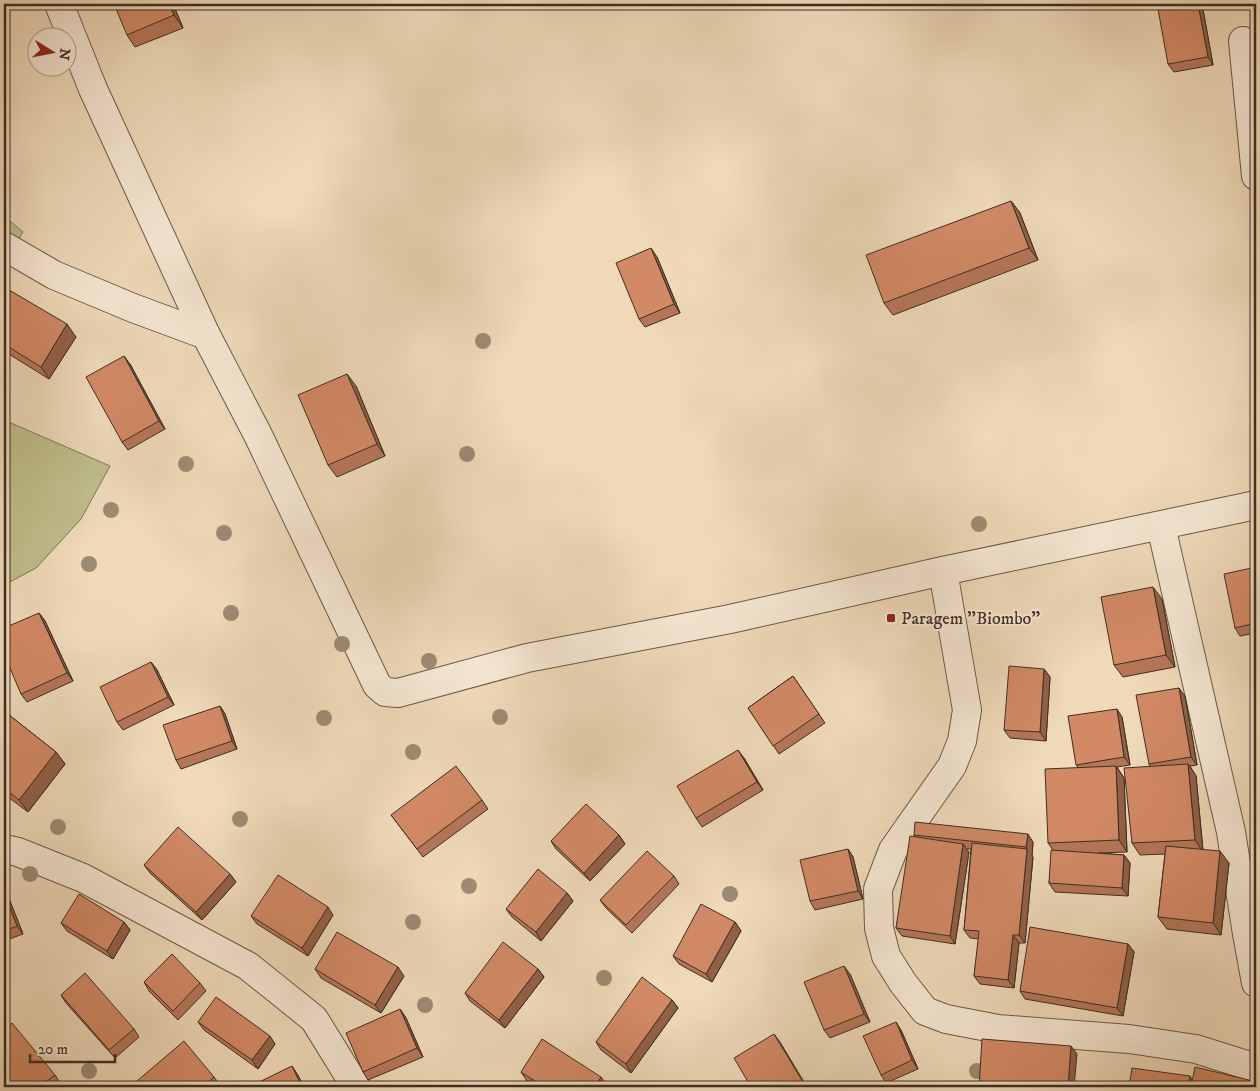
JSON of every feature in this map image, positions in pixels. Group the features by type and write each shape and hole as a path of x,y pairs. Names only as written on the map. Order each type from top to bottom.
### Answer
{"street":[{"path":"59,4 93,89 206,335 262,444 377,686 385,692 398,693 527,658 730,619 942,571 1256,505"},
{"path":"1243,41 1256,176"},
{"path":"4,246 54,275 133,308 206,335"},
{"path":"1161,526 1231,832 1256,984"},
{"path":"942,571 967,710 962,741 952,766 894,850 878,889 879,928 886,956 903,983 925,1011 946,1019 998,1029 1129,1039 1196,1049 1256,1068"},
{"path":"4,849 18,852 83,878 248,966 314,1019 356,1087"}],"shaded area":[{"path":"4,216 23,232 4,263"},
{"path":"4,420 110,466 81,519 36,568 4,585"}],"building":[{"path":"114,4 169,4 174,15 127,35"},
{"path":"1157,4 1198,4 1208,57 1168,64"},
{"path":"1011,201 1029,248 884,303 866,255"},
{"path":"651,248 674,304 639,319 616,263"},
{"path":"4,287 67,324 41,367 4,344"},
{"path":"124,356 159,421 122,442 86,377"},
{"path":"347,374 377,444 328,465 298,395"},
{"path":"1256,567 1256,623 1235,628 1224,574"},
{"path":"1153,587 1166,655 1114,665 1101,597"},
{"path":"39,613 67,673 21,694 4,654 4,628"},
{"path":"151,662 168,697 117,722 100,687"},
{"path":"1009,666 1044,669 1040,732 1004,730"},
{"path":"793,676 819,714 773,746 748,708"},
{"path":"1179,688 1191,757 1149,764 1136,695"},
{"path":"220,706 232,741 176,760 163,725"},
{"path":"1117,709 1124,757 1076,765 1068,716"},
{"path":"4,711 56,752 19,800 4,788"},
{"path":"738,750 757,782 696,818 677,786"},
{"path":"1188,764 1195,840 1132,843 1124,768"},
{"path":"456,766 482,800 417,849 391,815"},
{"path":"1116,766 1119,840 1048,843 1045,769"},
{"path":"586,804 619,835 584,873 551,841"},
{"path":"915,822 1028,834 1026,847 914,835"},
{"path":"178,827 230,874 196,912 144,865"},
{"path":"910,836 963,844 950,936 896,928"},
{"path":"972,843 1027,849 1019,935 1013,935 1008,980 974,976 979,931 964,930"},
{"path":"1166,846 1220,851 1213,923 1158,917"},
{"path":"848,849 858,891 810,901 800,860"},
{"path":"1051,850 1124,855 1122,888 1049,883"},
{"path":"647,851 674,876 626,925 600,900"},
{"path":"538,869 567,893 536,932 506,909"},
{"path":"278,875 328,907 302,948 251,916"},
{"path":"4,893 17,926 4,931"},
{"path":"79,894 124,922 107,951 61,923"},
{"path":"701,904 735,922 706,974 673,956"},
{"path":"1030,927 1128,944 1117,1008 1020,991"},
{"path":"337,932 398,967 375,1005 315,969"},
{"path":"503,942 538,969 499,1020 465,993"},
{"path":"172,954 200,983 173,1011 144,982"},
{"path":"844,966 864,1014 824,1030 804,982"},
{"path":"85,973 134,1029 109,1050 61,995"},
{"path":"642,977 672,1000 626,1064 596,1042"},
{"path":"216,997 270,1036 252,1060 198,1022"},
{"path":"400,1009 417,1048 363,1072 346,1033"},
{"path":"896,1022 912,1060 881,1075 863,1036"},
{"path":"12,1023 55,1075 39,1087 8,1087 4,1081 4,1029"},
{"path":"774,1034 806,1087 751,1087 734,1058"},
{"path":"542,1039 601,1077 595,1087 544,1087 521,1072"},
{"path":"982,1039 1071,1046 1068,1087 979,1087"},
{"path":"184,1041 214,1077 203,1087 130,1087"},
{"path":"292,1066 302,1087 251,1087 251,1086"},
{"path":"1195,1067 1249,1080 1248,1087 1191,1087"},
{"path":"1132,1068 1190,1076 1188,1087 1129,1087"}],"place":[{"name":"Paragem \"Biombo\"","path":"891,618"}]}
